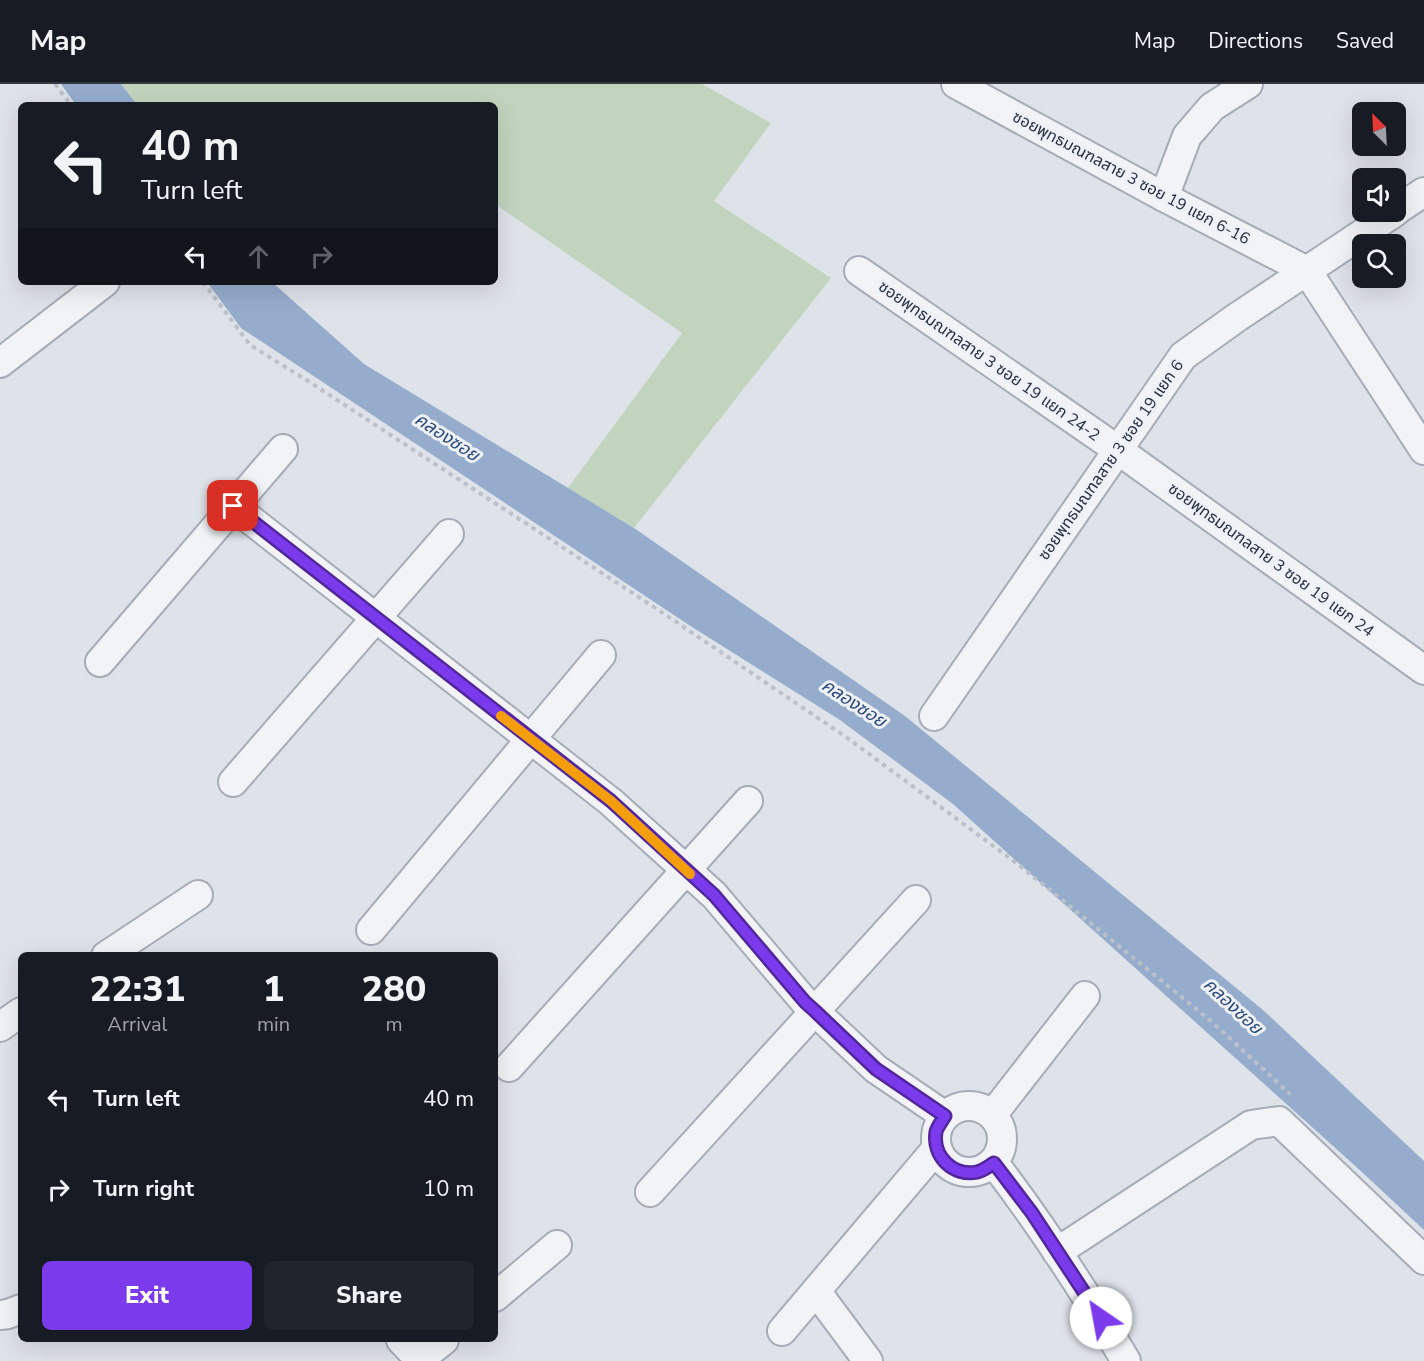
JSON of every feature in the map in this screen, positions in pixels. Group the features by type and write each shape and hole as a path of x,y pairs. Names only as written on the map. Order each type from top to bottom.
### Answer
{"street":[{"path":"1164,197 1187,136 1212,107 1248,84"},
{"name":"ซอยพุทธมณฑลสาย 3 ซอย 19 แยก 6-16","path":"972,88 1164,197 1307,271"},
{"name":"ซอยพุทธมณฑลสาย 3 ซอย 19 แยก 6","path":"1406,204 1424,192"},
{"name":"ซอยพุทธมณฑลสาย 3 ซอย 19 แยก 6","path":"934,716 1183,356 1379,222"},
{"name":"ซอยพุทธมณฑลสาย 3 ซอย 19 แยก 24-2","path":"859,271 1118,450"},
{"path":"1307,271 1424,450"},
{"path":"0,363 101,285"},
{"path":"100,662 283,449"},
{"name":"ซอยพุทธมณฑลสาย 3 ซอย 19 แยก 24","path":"1118,450 1424,670"},
{"path":"233,506 611,801 714,895 805,1002 876,1069 945,1116"},
{"path":"233,782 449,534"},
{"path":"371,930 601,655"},
{"path":"509,1067 748,801"},
{"path":"112,952 198,895"},
{"path":"650,1192 916,900"},
{"path":"993,1114 1085,996"},
{"path":"0,1027 18,1014"},
{"path":"960,1106 978,1106 993,1114 1002,1130 1002,1147 994,1163 978,1172 961,1172 945,1163 937,1148 936,1131 945,1116 960,1106"},
{"path":"1057,1252 1251,1125 1279,1121 1424,1260"},
{"path":"782,1331 937,1148"},
{"path":"994,1163 1032,1213 1101,1318 1126,1361"},
{"path":"498,1294 557,1245"},
{"path":"816,1291 868,1361"},
{"path":"0,1315 18,1310"},
{"path":"415,1355 440,1342"}],"path":[{"path":"55,84 69,102"},
{"path":"205,285 250,345 657,609 846,736 1037,879 1210,1020 1296,1100"}],"green space":[{"path":"121,84 702,84 771,123 714,201 831,278 634,528 568,488 682,333 498,206 498,102 135,102"}],"water":[{"path":"61,84 121,84 135,102 74,102"},
{"name":"คลองซอย","path":"209,285 275,285 364,364 634,528 905,716 1263,1010 1424,1161 1424,1230 953,804 840,720 692,627 241,328"}],"slow traffic":[{"path":"501,716 611,801 690,874"}],"route":[{"path":"233,506 611,801 714,895 805,1002 876,1069 945,1116 936,1131 937,1148 945,1163 961,1172 978,1172 994,1163 1032,1213 1101,1318"}]}
